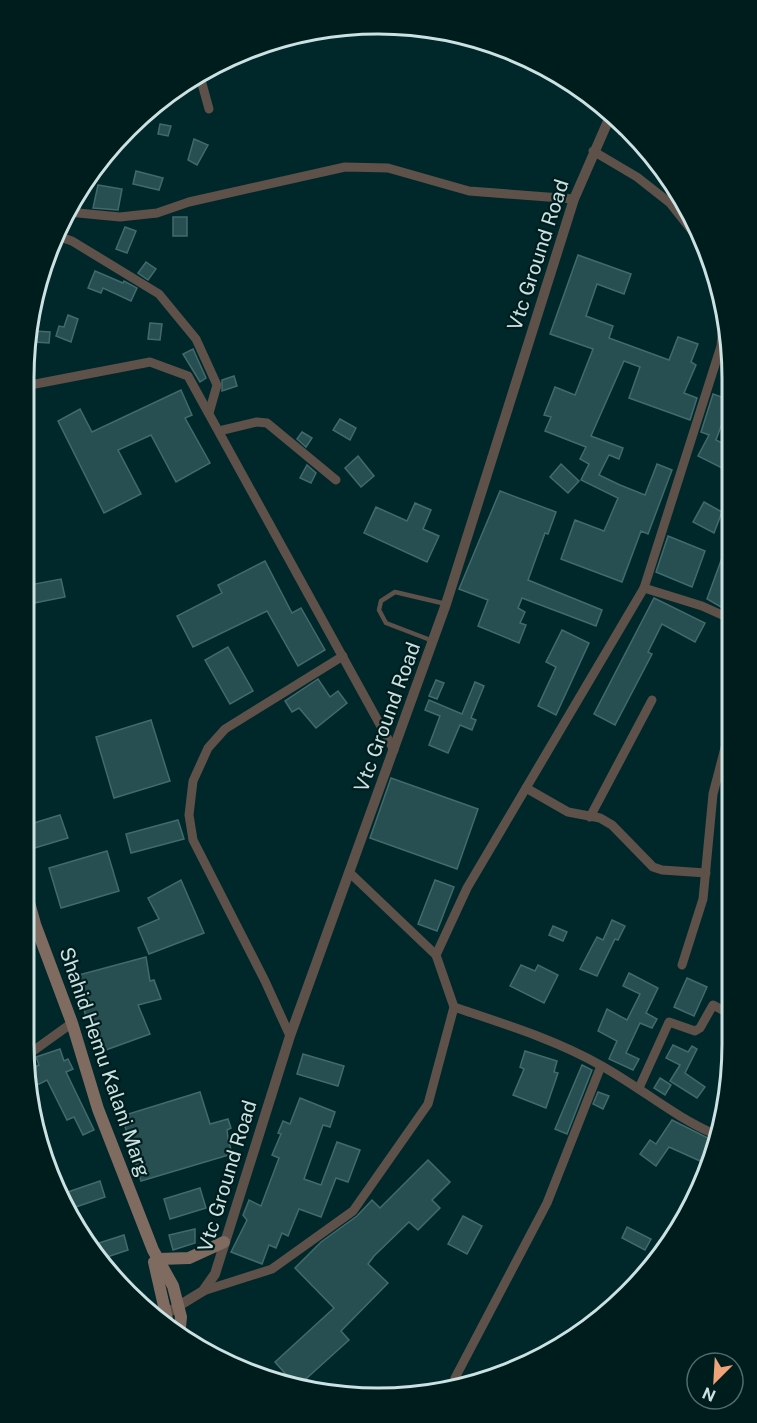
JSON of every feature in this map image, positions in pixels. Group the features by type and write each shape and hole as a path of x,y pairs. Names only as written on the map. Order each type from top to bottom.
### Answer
{"main road":[{"name":"Shahid Hemu Kalani Marg","path":"35,940 72,1023 98,1109 156,1255 173,1310"},
{"path":"156,1255 189,1258 224,1242"},
{"path":"171,1319 173,1310"},
{"path":"173,1310 181,1327"}],"street":[{"path":"202,84 209,108"},
{"name":"Vtc Ground Road","path":"173,1310 203,1290 215,1274 290,1036 446,604 574,199 607,122"},
{"path":"593,151 637,177 669,203 685,223"},
{"path":"77,213 120,217 157,213 189,202 345,167 388,168 469,191 574,199"},
{"path":"65,239 159,294 196,339 217,385 209,413"},
{"path":"436,955 467,888 644,588 722,357"},
{"path":"35,384 150,362 188,376 394,750"},
{"path":"219,431 257,422 267,423 336,480"},
{"path":"644,588 702,606 722,615"},
{"path":"290,1036 265,981 193,840 189,814 193,781 208,748 225,729 343,656"},
{"path":"590,817 652,700"},
{"path":"682,965 704,898 712,794 722,758"},
{"path":"526,788 560,808 600,818 612,825 654,867 662,870 706,873"},
{"path":"203,1290 272,1269 353,1211 428,1104 454,1007 436,955 350,873"},
{"path":"639,1088 669,1022 695,1031 700,1028 713,1005 722,1010"},
{"path":"454,1007 556,1042 639,1088 683,1120 711,1133"},
{"path":"35,1050 72,1023"},
{"path":"455,1378 547,1203 602,1066"}],"lane":[{"path":"433,641 386,623 379,610 381,601 395,592 446,604"}],"building":[{"path":"160,124 171,126 168,136 158,134"},
{"path":"194,139 208,145 197,165 188,160"},
{"path":"136,171 163,178 159,190 133,184"},
{"path":"98,185 122,189 118,210 93,208"},
{"path":"173,217 187,217 187,236 173,236"},
{"path":"125,227 136,231 127,253 116,249"},
{"path":"578,255 631,274 624,294 597,284 586,316 613,326 609,338 669,360 678,337 698,344 691,362 696,365 684,393 697,398 690,420 629,398 640,367 624,361 591,436 623,448 619,459 609,455 599,475 620,485 645,495 657,464 672,470 648,534 641,531 622,582 561,559 575,520 604,531 618,498 581,480 589,464 580,459 586,447 545,431 551,417 544,415 555,387 575,395 593,349 550,334"},
{"path":"146,262 156,269 148,280 138,273"},
{"path":"95,271 137,288 131,301 103,288 101,293 88,288"},
{"path":"68,315 78,319 71,342 56,336 59,326 64,327"},
{"path":"150,323 162,324 160,340 148,339"},
{"path":"37,331 50,332 49,343 36,342"},
{"path":"193,349 206,378 200,382 183,354"},
{"path":"234,376 237,386 222,391 222,380"},
{"path":"181,390 192,415 185,418 210,463 176,482 151,435 118,450 141,494 104,513 58,421 80,409 92,432"},
{"path":"713,394 722,397 722,424 716,440 722,443 722,468 698,456 709,435 701,432"},
{"path":"340,419 356,428 350,440 333,430"},
{"path":"302,432 312,438 306,447 297,439"},
{"path":"358,456 374,476 361,487 345,468"},
{"path":"561,464 579,481 568,493 550,477"},
{"path":"307,465 316,473 311,483 300,478"},
{"path":"500,491 556,512 548,534 545,533 528,580 602,610 596,626 522,598 518,608 525,612 520,623 526,625 519,643 478,626 488,600 459,589"},
{"path":"704,502 722,512 714,533 693,522"},
{"path":"415,503 431,510 423,529 439,536 427,562 364,533 376,507 407,521"},
{"path":"668,536 705,551 692,587 656,572"},
{"path":"722,558 722,606 707,599"},
{"path":"265,561 292,613 301,608 325,650 298,666 267,611 193,647 177,616 222,593 218,585"},
{"path":"61,579 65,597 35,603 35,584"},
{"path":"654,598 705,623 695,642 662,624 648,652 652,654 615,725 594,714"},
{"path":"562,630 589,643 556,715 538,706 556,667 546,662"},
{"path":"228,647 253,691 230,704 205,660"},
{"path":"318,679 330,697 338,691 347,703 316,728 299,708 292,712 285,701"},
{"path":"436,680 444,683 437,699 429,696"},
{"path":"475,682 484,686 471,718 476,720 472,730 460,725 448,753 429,745 440,716 425,710 429,700 462,714"},
{"path":"151,720 170,781 114,798 96,737"},
{"path":"391,778 478,809 457,869 370,838"},
{"path":"60,815 68,838 35,848 35,823"},
{"path":"178,820 184,839 131,853 126,834"},
{"path":"107,851 119,891 61,908 49,868"},
{"path":"181,880 204,933 149,954 138,928 159,919 148,898"},
{"path":"435,880 454,887 437,931 418,924"},
{"path":"612,920 625,926 618,940 615,939 597,976 580,969 597,937 603,940"},
{"path":"553,926 567,932 563,941 549,935"},
{"path":"146,957 150,981 154,980 161,999 138,1005 150,1034 103,1051 90,1016 86,1017 75,976"},
{"path":"521,965 535,971 538,965 558,975 544,1003 510,986"},
{"path":"629,973 658,988 646,1013 657,1019 652,1028 640,1023 626,1053 639,1059 633,1070 609,1059 617,1041 598,1031 607,1009 627,1020 640,994 623,986"},
{"path":"687,978 707,987 694,1016 674,1007"},
{"path":"673,1045 688,1052 692,1046 697,1049 685,1073 705,1087 697,1098 670,1081 680,1065 666,1058"},
{"path":"60,1049 64,1061 68,1059 73,1069 66,1072 94,1130 83,1135 74,1117 67,1120 47,1080 37,1085 35,1067 39,1065 36,1057"},
{"path":"525,1051 557,1061 554,1072 558,1073 546,1108 513,1095 524,1069 520,1067"},
{"path":"303,1054 344,1066 338,1086 297,1074"},
{"path":"582,1065 592,1070 567,1134 555,1129"},
{"path":"660,1078 671,1085 665,1095 654,1088"},
{"path":"200,1092 210,1124 228,1119 231,1128 227,1130 232,1154 141,1181 122,1116"},
{"path":"598,1092 609,1096 603,1109 593,1104"},
{"path":"300,1098 335,1112 330,1127 323,1125 304,1179 321,1185 337,1142 360,1150 348,1182 336,1178 321,1217 299,1209 288,1236 282,1233 276,1248 269,1245 262,1264 231,1252 247,1220 243,1215 249,1200 261,1206 279,1158 272,1155 281,1134 278,1133 283,1121 290,1124"},
{"path":"672,1120 709,1139 700,1161 669,1147 656,1166 640,1154 650,1140 656,1144"},
{"path":"428,1160 450,1182 432,1200 440,1208 418,1230 409,1222 368,1264 388,1283 341,1331 349,1340 304,1380 288,1377 275,1362 334,1308 295,1268 321,1242 357,1216 372,1200 380,1208"},
{"path":"100,1181 105,1197 76,1207 68,1192"},
{"path":"200,1188 206,1208 170,1219 164,1199"},
{"path":"463,1216 482,1226 467,1254 448,1244"},
{"path":"627,1227 651,1239 645,1250 622,1238"},
{"path":"195,1229 195,1243 173,1250 169,1235"},
{"path":"124,1235 128,1250 108,1257 99,1243"}]}
